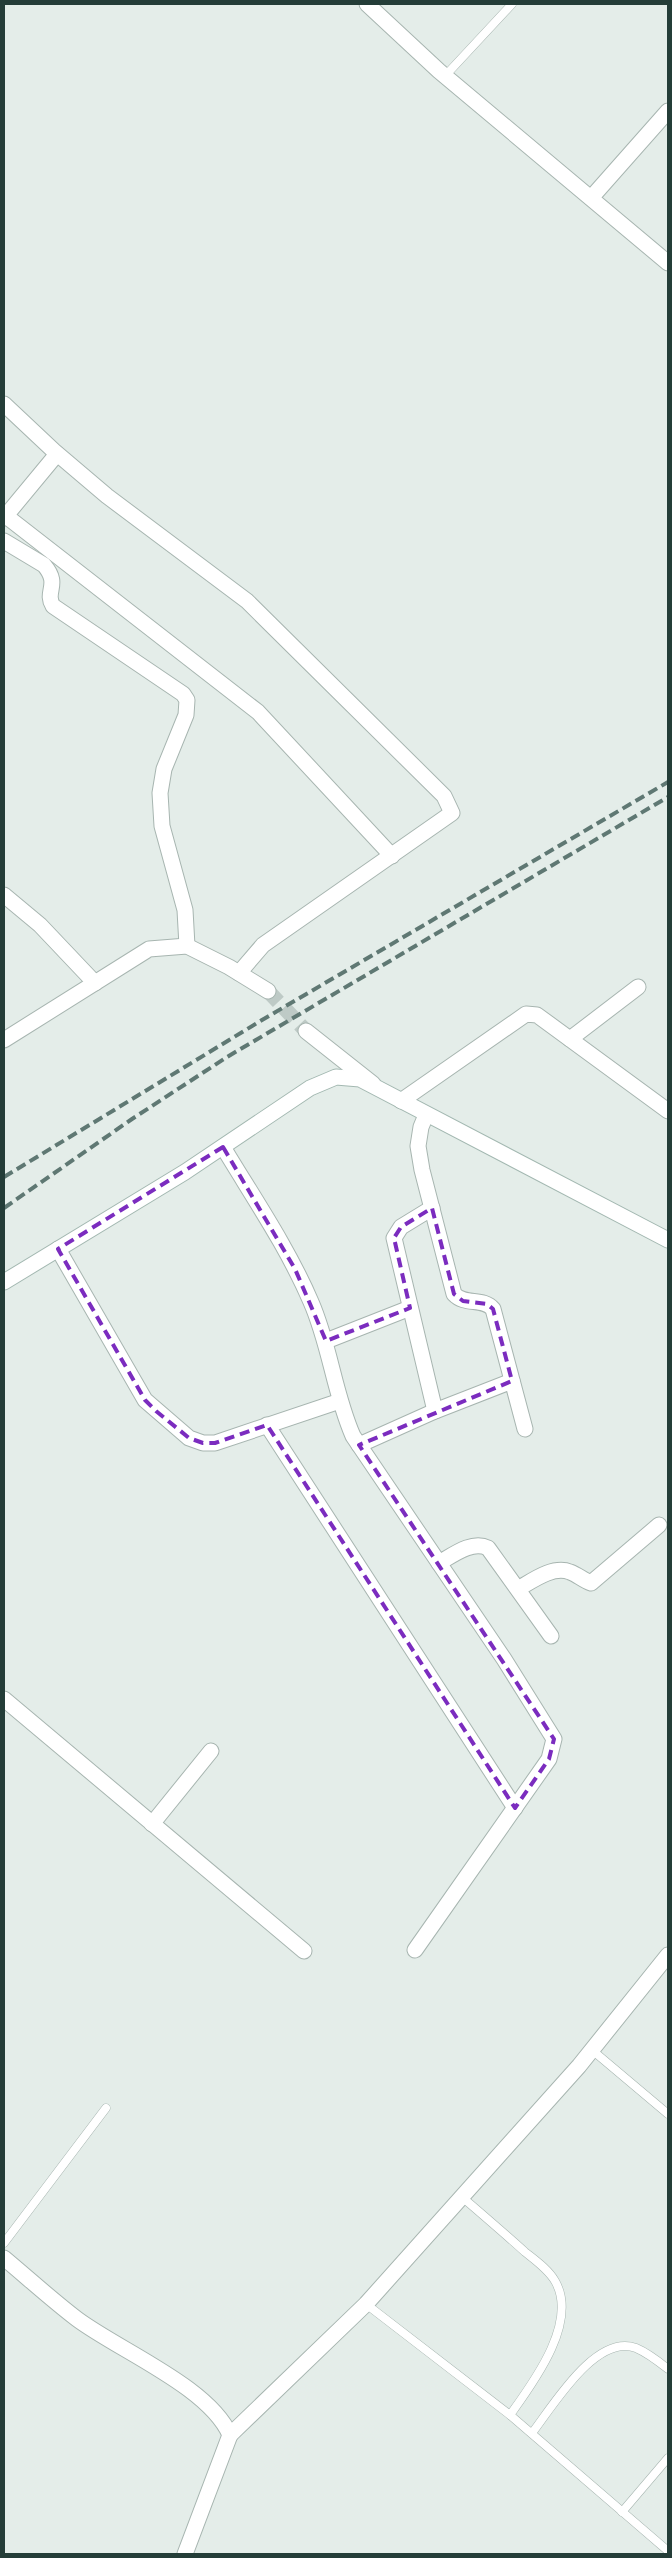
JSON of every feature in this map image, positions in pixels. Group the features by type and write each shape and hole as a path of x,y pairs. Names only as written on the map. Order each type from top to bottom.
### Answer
{"street":[{"path":"367,4 445,76 668,263"},
{"path":"591,198 668,111"},
{"path":"4,404 57,454 108,496 247,601 444,796 452,813 263,945 239,973"},
{"path":"57,454 5,517 258,712 392,856"},
{"path":"4,541 44,565 49,571 53,577 50,598 53,606 182,694 187,700 186,715 164,769 160,793 162,826 186,910 187,946"},
{"path":"4,895 40,925 94,983"},
{"path":"4,1040 149,949 187,946 239,973 268,991"},
{"path":"570,1039 638,987"},
{"path":"401,1101 526,1014 537,1015 668,1110"},
{"path":"306,1031 380,1090"},
{"path":"4,1282 223,1147 310,1088 336,1077 360,1079 668,1240"},
{"path":"426,1114 421,1127 418,1146 454,1294 463,1301 487,1304 493,1309 525,1429"},
{"path":"223,1147 295,1269 311,1301 326,1342 340,1401 353,1436 504,1659 554,1739 549,1760 415,1950"},
{"path":"432,1208 401,1226 394,1238 435,1411"},
{"path":"58,1249 145,1400 189,1438 203,1443 215,1443 340,1401"},
{"path":"326,1342 410,1308"},
{"path":"359,1445 435,1411 512,1381"},
{"path":"267,1425 515,1808"},
{"path":"518,1589 548,1572 560,1570 570,1572 591,1583 659,1525"},
{"path":"439,1563 473,1545 481,1544 494,1553 551,1636"},
{"path":"5,1704 304,1951"},
{"path":"152,1824 211,1751"},
{"path":"186,2554 230,2435 366,2304 592,2050 668,1955"},
{"path":"4,2258 78,2319 202,2398 223,2419 230,2435"}],"lane":[{"path":"445,76 512,4"},
{"path":"592,2050 668,2114"},
{"path":"4,2243 106,2108"},
{"path":"462,2197 542,2266 555,2281 560,2294 561,2309 554,2343 541,2371 510,2415"},
{"path":"366,2304 510,2415 668,2551"},
{"path":"532,2433 583,2368 608,2349 620,2346 635,2347 668,2369"},
{"path":"622,2512 668,2458"}],"highlighted area":[{"path":"223,1147 295,1269 326,1341 410,1308 394,1238 401,1227 432,1208 454,1294 463,1301 487,1304 493,1309 512,1381 359,1445 549,1729 554,1739 549,1759 515,1808 267,1425 215,1443 203,1443 189,1438 156,1411 145,1400 58,1249"}],"tunnel":[{"path":"268,991 306,1031"}],"railway":[{"path":"4,1177 262,1020 668,782"},
{"path":"4,1208 132,1119 227,1057 668,797"}]}
